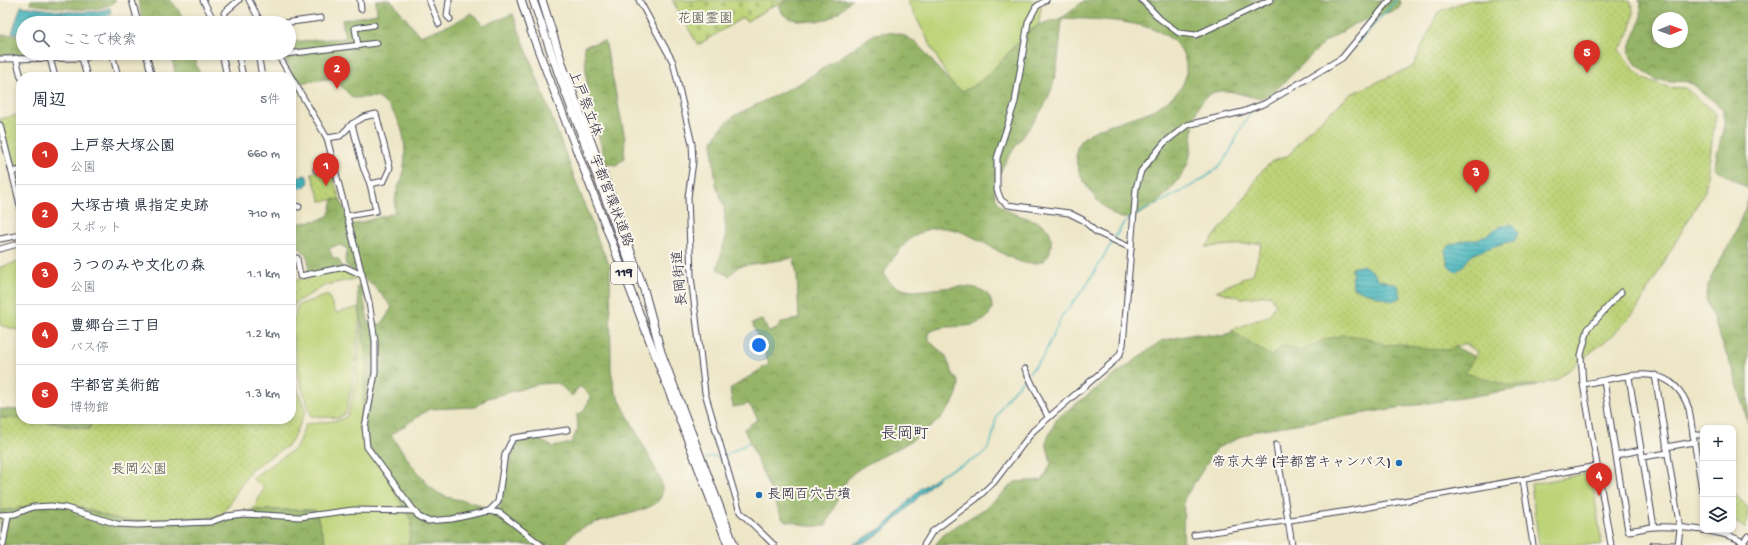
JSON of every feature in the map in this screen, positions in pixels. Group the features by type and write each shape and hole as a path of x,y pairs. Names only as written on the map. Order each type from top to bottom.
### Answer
{"highway":[{"name":"宇都宮環状道路","path":"521,0 534,39 734,545"},
{"name":"上戸祭立体","path":"528,0 635,294 658,352"},
{"name":"上戸祭立体","path":"533,0 658,352"},
{"name":"宇都宮環状道路","path":"542,0 564,69 615,206 644,290 658,352 728,545"}],"street":[{"path":"132,0 136,16"},
{"path":"203,0 211,16"},
{"path":"225,16 224,13 239,0"},
{"path":"249,0 257,16"},
{"path":"360,0 361,9"},
{"path":"429,0 439,24"},
{"path":"449,0 447,16 450,19"},
{"name":"長岡街道","path":"639,0 673,62 692,144 693,162 688,197 691,276 705,393 740,512 774,545"},
{"path":"1046,0 1036,7 1028,22 1015,102 997,158 997,190 1001,200 1008,205 1070,213 1083,220 1096,232 1131,248"},
{"path":"1142,0 1160,19 1179,33 1196,34 1270,0"},
{"path":"924,545 932,532 994,482 1025,440 1048,417 1114,361 1120,354 1123,345 1136,188 1141,171 1164,143 1187,125 1242,112 1266,104 1342,58 1390,0"},
{"path":"296,21 321,18"},
{"path":"358,46 355,28 374,25"},
{"path":"296,52 377,43"},
{"path":"0,59 16,58"},
{"path":"17,60 20,72"},
{"path":"51,60 54,72"},
{"path":"83,60 86,72"},
{"path":"114,60 117,72"},
{"path":"148,60 151,72"},
{"path":"223,60 226,72"},
{"path":"239,60 242,72"},
{"path":"259,60 261,72"},
{"path":"282,60 288,72"},
{"path":"296,85 327,138 369,302 375,341 375,374 365,427 367,447 412,511 419,518 428,522 452,519 489,511 500,513 541,545"},
{"path":"327,138 340,136 352,124 364,117 376,114 390,168 384,181 370,184"},
{"path":"347,216 376,211 370,184 363,167 352,124"},
{"path":"0,125 1,135 16,189"},
{"path":"316,170 334,165"},
{"path":"12,172 16,171"},
{"path":"0,239 16,236"},
{"path":"0,249 16,245"},
{"path":"296,258 300,276 345,267 362,275"},
{"path":"1611,545 1583,384 1581,355 1584,338 1593,322 1621,292"},
{"path":"1025,369 1048,417"},
{"path":"1583,384 1646,374 1666,378 1674,385 1686,401 1700,474"},
{"path":"1653,545 1679,545 1680,529 1655,375"},
{"path":"1629,377 1654,527"},
{"path":"1604,381 1628,531 1654,527 1700,530"},
{"path":"489,511 498,502 505,454 513,438 567,430"},
{"path":"1693,435 1700,435"},
{"path":"1666,447 1694,442"},
{"path":"1276,445 1292,545"},
{"path":"1616,455 1641,450"},
{"path":"1642,457 1668,453"},
{"path":"1194,535 1288,521 1597,466"},
{"path":"1523,480 1533,545"},
{"path":"0,515 8,516 33,507 51,506 66,508 117,524 137,525 211,522 227,516 244,514 300,517 353,510 412,511"},
{"path":"2,545 8,516"},
{"path":"1721,533 1745,544 1748,536"}],"green space":[{"path":"31,0 116,0 109,5 100,8 76,9 30,4"},
{"path":"138,0 169,0 183,16 141,16"},
{"path":"376,0 391,0 420,36 454,23 472,13 484,25 513,14 599,243 610,266 611,370 615,391 661,480 662,494 660,499 650,507 581,528 571,536 565,545 408,545 412,522 359,428 367,367 357,287 359,285 361,287 369,325 382,324 392,307 376,288 346,265 345,259 348,250 339,245 329,249 333,258 338,259 343,268 307,275 309,266 308,258 296,246 296,224 319,220 329,215 333,200 340,199 352,225 394,213 396,194 403,176 405,151 402,131 393,112 386,104 377,97 353,98 333,78 298,83 296,80 296,72 292,72 285,60 296,60 296,42 345,38 342,20 377,14","holes":["558,383 572,396 580,386 591,397 583,412 577,415 578,429 571,443 553,447 537,439 523,440 515,446 509,466 501,505 491,513 481,506 447,497 431,487 416,470 391,435 429,409 475,407 488,398 539,384"]},
{"name":"花園霊園","path":"672,0 789,0 773,6 747,21 742,18 698,45"},
{"path":"782,0 852,0 830,18 820,21 813,21 793,19 784,15 780,8 780,3"},
{"path":"907,0 1042,0 1034,59 967,115"},
{"path":"1085,0 1400,0 1401,4 1398,9 1354,24 1324,43 1270,96 1262,98 1224,91 1209,95 1202,101 1197,109 1193,127 1190,156 1183,173 1158,202 1148,210 1127,218 1118,217 1111,213 1090,191 1077,165 1077,148 1082,139 1091,133 1111,124 1154,110 1173,96 1180,88 1185,78 1186,65 1181,49 1169,38 1154,30 1135,24 1095,19 1062,18 1058,63 1049,96 1044,106 1003,166 995,186 996,198 1002,207 1044,225 1050,233 1051,246 1046,258 1031,264 1015,260 962,232 942,228 923,231 904,245 890,262 884,274 888,280 899,288 916,291 970,287 981,290 989,296 992,309 984,320 969,326 941,328 929,333 929,341 945,355 954,376 959,382 957,393 945,413 926,431 905,445 866,465 850,476 826,526 809,526 783,520 744,429 758,419 749,404 733,407 730,389 769,364 752,323 762,320 769,332 777,329 782,322 799,319 797,276 794,258 739,266 729,276 717,269 726,237 724,206 716,185 713,141 720,129 734,116 802,82 875,34 891,32 904,35 924,51 941,72 962,91 982,80 1031,30 1044,23 1063,17"},
{"path":"1469,0 1630,0 1633,20 1629,33 1619,50 1644,79 1668,87 1685,88 1716,114 1705,191 1637,309 1614,334 1555,381 1533,385 1507,385 1465,373 1477,352 1465,343 1448,350 1425,349 1404,344 1385,345 1364,337 1343,335 1326,339 1302,351 1284,346 1271,356 1231,330 1268,316 1276,305 1270,295 1242,298 1216,291 1253,274 1262,243 1206,247 1247,195 1259,174 1271,162 1289,155 1307,132 1351,94 1413,66 1438,12"},
{"path":"1639,0 1748,0 1748,189 1714,168 1724,125 1724,110 1690,82 1656,80 1636,64 1629,53 1641,15"},
{"path":"3,35 16,35 16,55 0,55 0,37"},
{"path":"605,41 625,138 624,159 616,165 606,163 588,99 584,46"},
{"path":"172,60 196,60 196,64 199,72 175,72"},
{"path":"16,115 15,170 0,119"},
{"path":"330,169 340,199 321,201 311,173"},
{"path":"1748,199 1748,423 1736,380 1706,299 1709,282 1732,239"},
{"path":"16,262 16,330 0,325 0,267"},
{"path":"343,268 354,273 355,279 326,285 296,302 296,280"},
{"path":"328,295 336,313 359,307 360,315 353,380 346,413 339,418 311,416 299,377 296,359 296,312 298,305"},
{"path":"1326,297 1380,312 1537,386 1257,430 1217,448 1184,499 1183,545 935,545 946,532 986,508 1015,482 1043,480 1051,463 1046,442 1057,418 1161,341 1195,334 1222,336"},
{"path":"362,312 367,367 360,428 412,522 408,545 326,545 315,510 253,510 264,488 252,478 296,448 306,424 341,420 348,415 356,381"},
{"name":"長岡公園","path":"296,386 306,412 289,445 251,469 223,514 217,516 207,518 125,520 110,517 71,504 55,502 0,510 0,418 16,419 16,424 58,424 89,430 91,424 296,424"},
{"path":"0,409 16,410 16,419 0,418"},
{"path":"58,424 91,424 89,430"},
{"path":"1591,473 1602,545 1539,545 1531,484"},
{"path":"1736,495 1748,508 1746,529 1736,522"},
{"path":"43,502 65,503 117,519 208,519 253,510 315,510 326,545 0,545 0,510 12,510"}],"water":[{"path":"21,6 78,12 100,11 110,8 111,14 107,16 18,16"},
{"path":"16,21 16,33 12,33"},
{"path":"306,175 309,182 301,188 296,188 296,177"},
{"path":"1513,224 1518,233 1514,241 1479,252 1470,257 1462,267 1455,272 1448,265 1445,252 1450,245 1465,240 1478,240 1501,226"},
{"path":"1363,265 1373,272 1378,279 1398,285 1401,297 1393,301 1353,288 1352,268"},
{"path":"937,477 938,479 886,529 863,543 852,545 885,526 920,489"}],"waterway":[{"path":"1358,43 1396,0"},
{"path":"1136,215 1195,184 1216,169 1227,156 1244,122 1254,109"},
{"path":"1029,373 1043,357 1062,316 1086,286 1123,224 1133,217"},
{"path":"936,478 948,470 977,458 988,448 992,439 998,413 1011,393 1026,376"},
{"path":"707,459 706,458 715,456 719,459 748,443"}],"place":[{"name":"宇都宮美術館","path":"1587,73"},
{"name":"大塚古墳 県指定史跡","path":"337,89"},
{"name":"上戸祭大塚公園","path":"326,186"},
{"name":"うつのみや文化の森","path":"1476,193"},
{"name":"帝京大学 (宇都宮キャンパス)","path":"1399,463"},
{"name":"長岡百穴古墳","path":"759,495"},
{"name":"豊郷台三丁目","path":"1599,496"}],"district":[{"name":"長岡町","path":"905,435"}]}
